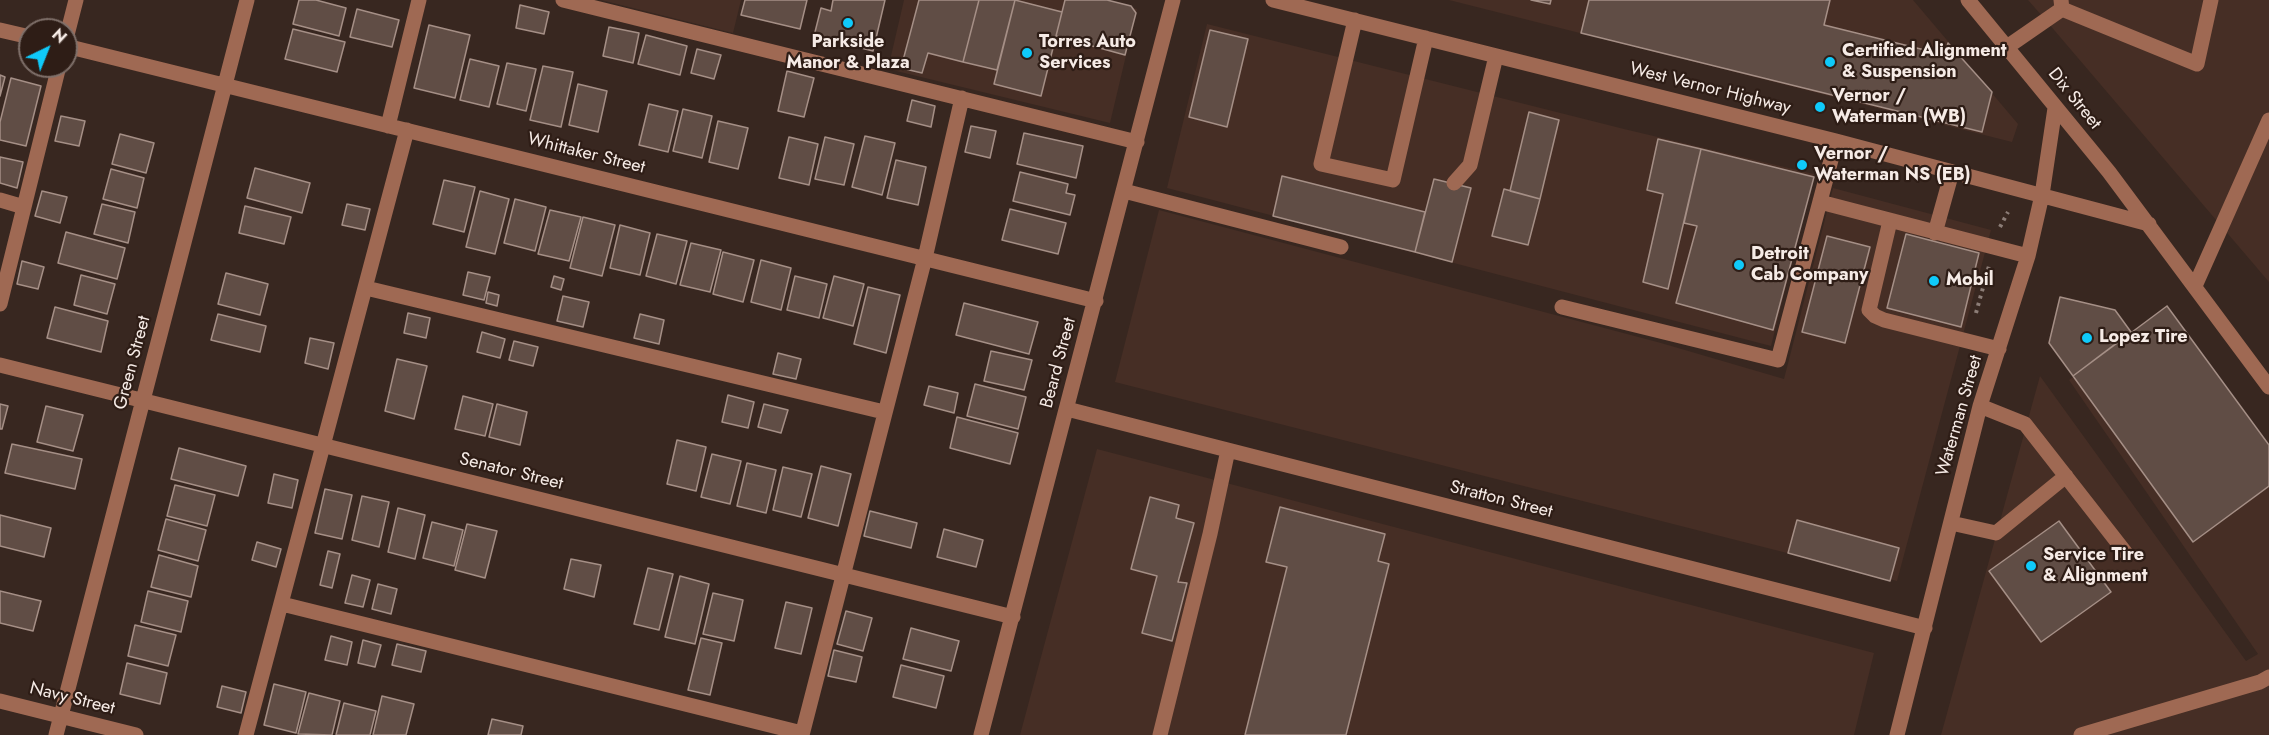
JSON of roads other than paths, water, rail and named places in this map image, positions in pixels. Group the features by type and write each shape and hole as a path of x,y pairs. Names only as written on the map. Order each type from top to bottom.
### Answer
{"street":[{"path":"71,18 76,0"},
{"name":"Green Street","path":"56,735 247,0"},
{"path":"388,126 419,0"},
{"path":"563,0 1137,142"},
{"name":"Beard Street","path":"981,735 1173,0"},
{"name":"West Vernor Highway","path":"1273,0 1836,141 2149,224"},
{"name":"Dix Street","path":"1968,0 2149,224"},
{"path":"2007,47 2061,5 2197,64 2211,0"},
{"path":"1355,20 1321,164 1393,180 1426,38"},
{"path":"0,30 18,34"},
{"name":"Whittaker Street","path":"78,49 1096,301"},
{"path":"1454,183 1470,165 1496,56"},
{"path":"0,304 56,78"},
{"path":"282,604 802,734 925,258 962,98"},
{"name":"Waterman Street","path":"1898,735 1980,406 2028,255 2042,195 2055,108"},
{"path":"2194,286 2269,120"},
{"path":"246,735 325,446 407,130"},
{"path":"1562,307 1778,360 1836,141"},
{"path":"1935,233 1952,172"},
{"path":"1124,191 1341,247"},
{"path":"0,201 24,207"},
{"path":"1820,202 2028,255"},
{"path":"1890,221 1869,310 1884,320 1999,349"},
{"path":"2149,224 2269,387"},
{"path":"366,288 884,412"},
{"name":"Senator Street","path":"0,365 1013,617"},
{"path":"1980,406 2025,424 2125,552"},
{"name":"Stratton Street","path":"1067,409 1925,628"},
{"path":"1160,735 1210,534 1228,450"},
{"path":"1951,523 1996,533 2066,476"},
{"path":"2080,735 2248,685 2269,676"},
{"name":"Navy Street","path":"0,701 136,735"}],"place":[{"name":"Parkside Manor & Plaza","path":"848,23"},
{"name":"Torres Auto Services","path":"1027,53"},
{"name":"Certified Alignment & Suspension","path":"1830,62"},
{"name":"Vernor / Waterman (WB)","path":"1820,107"},
{"name":"Vernor / Waterman NS (EB)","path":"1802,165"},
{"name":"Detroit Cab Company","path":"1739,265"},
{"name":"Mobil","path":"1934,281"},
{"name":"Lopez Tire","path":"2087,338"},
{"name":"Service Tire & Alignment","path":"2031,566"}]}
